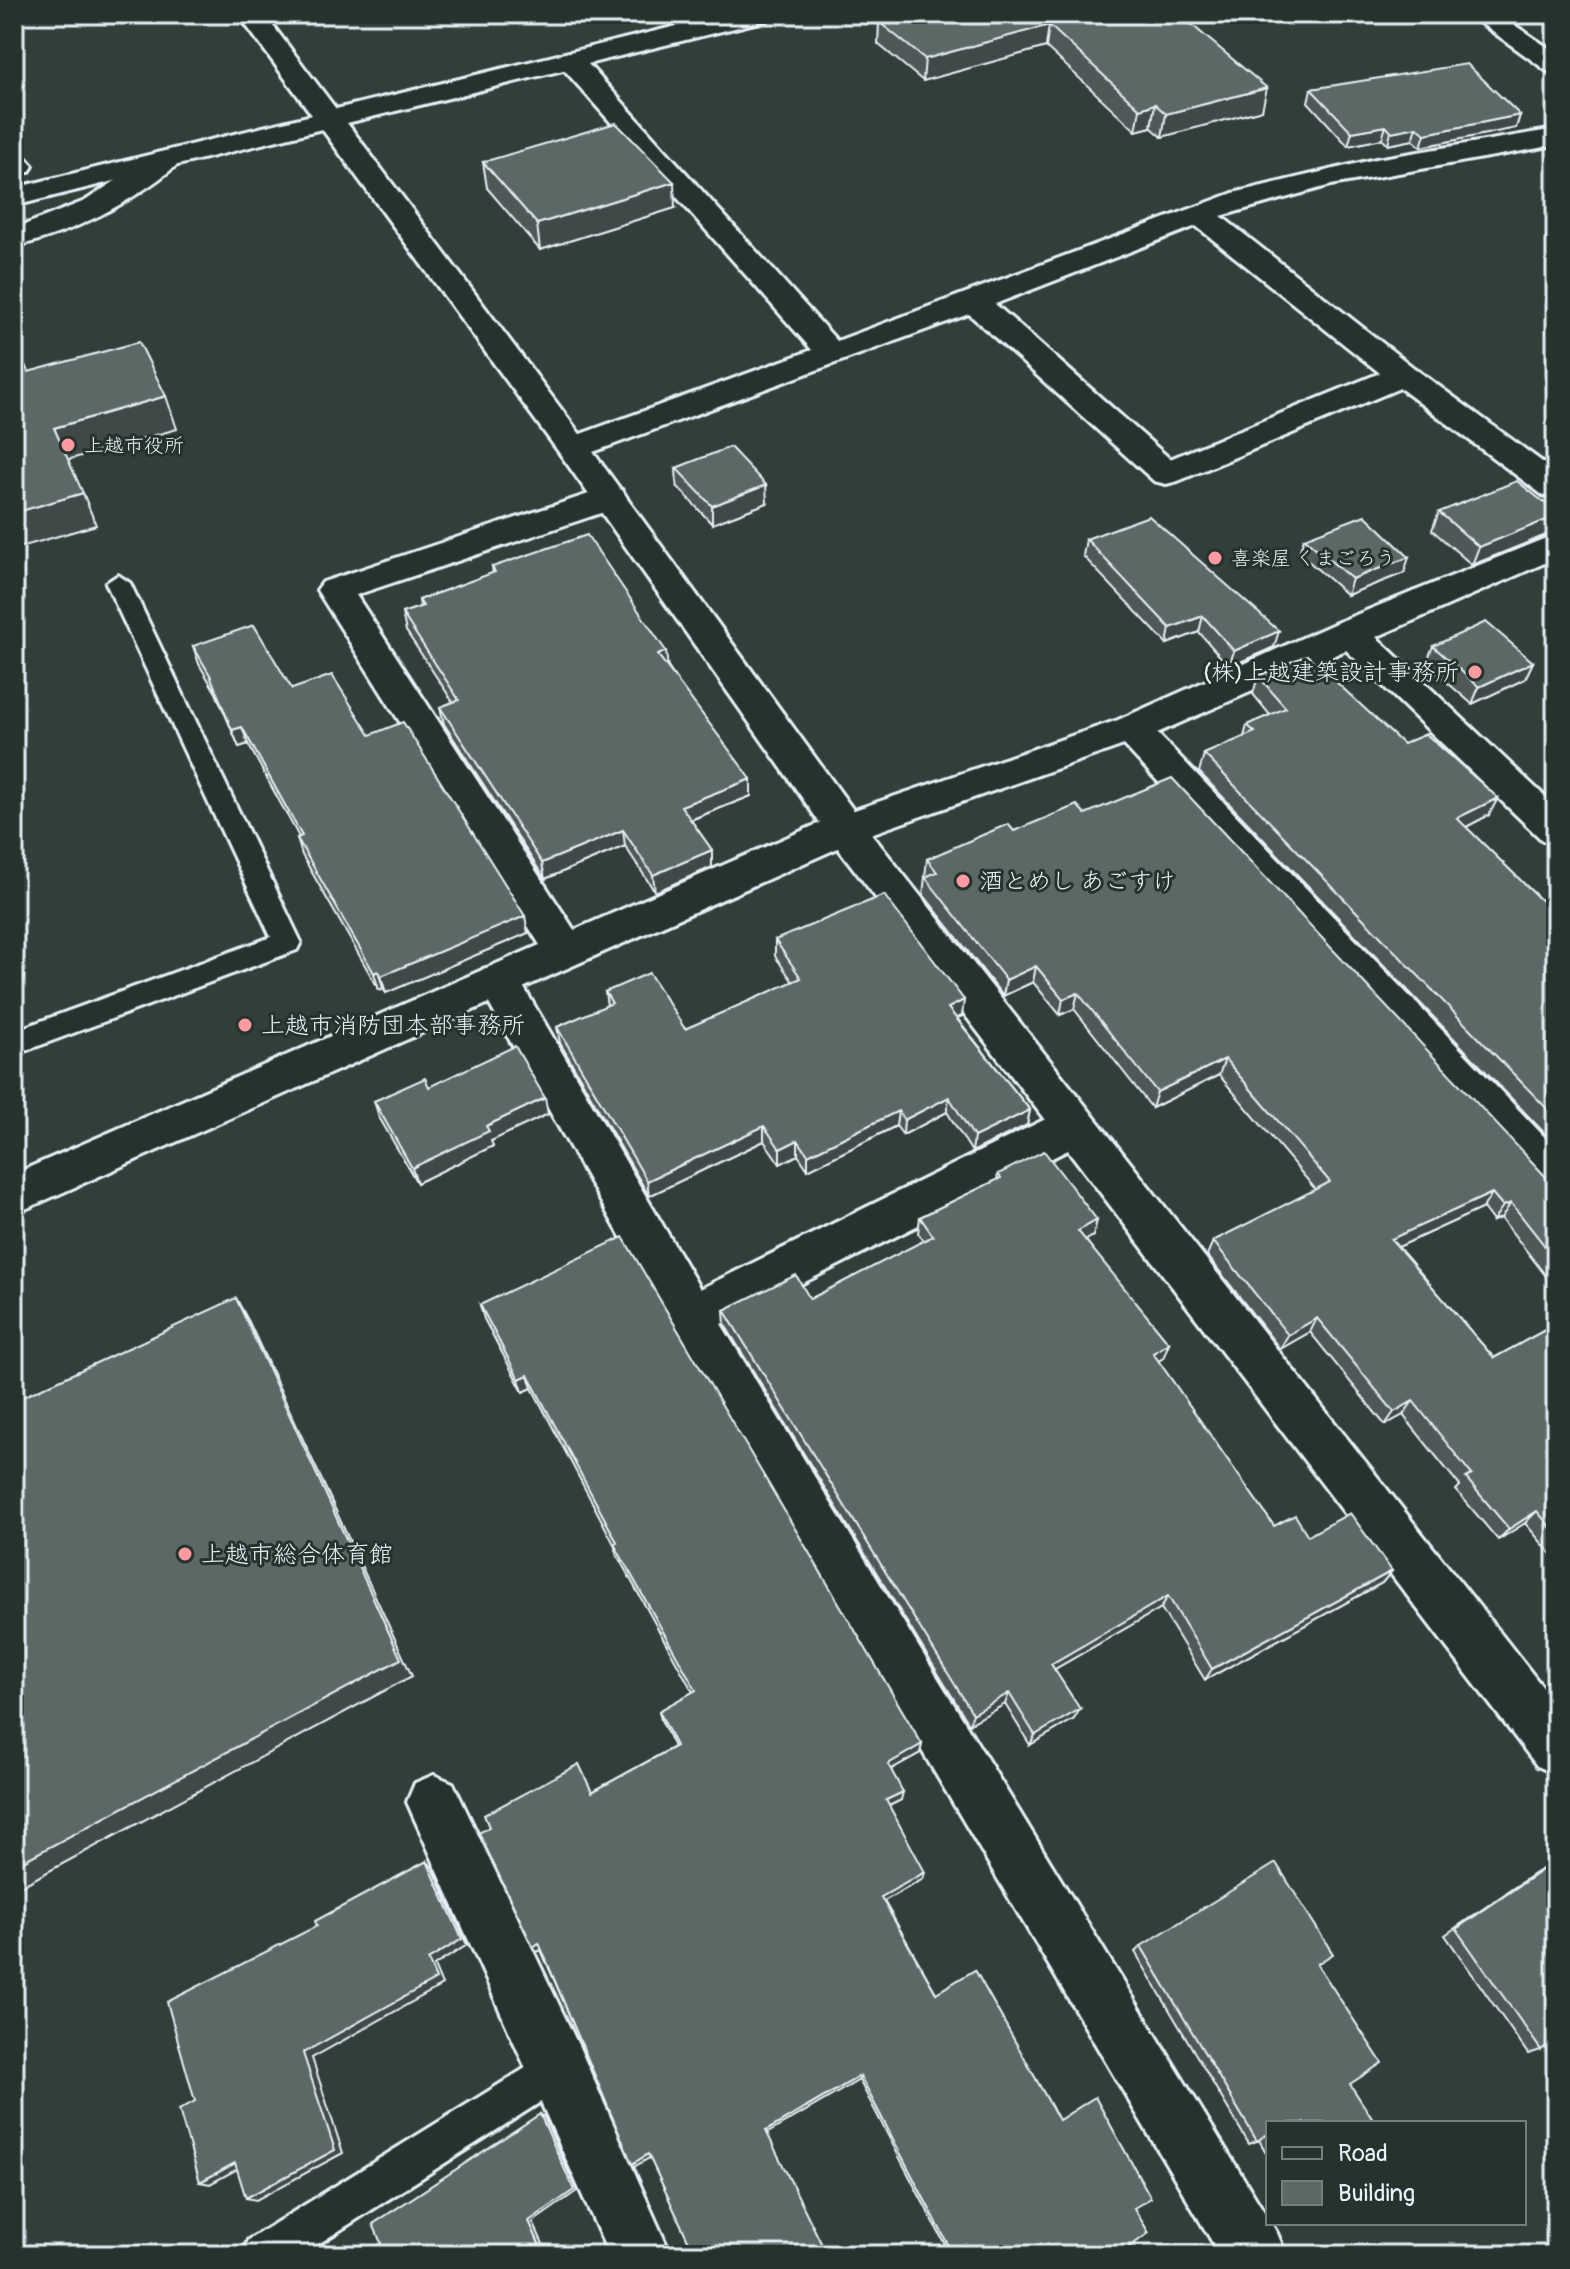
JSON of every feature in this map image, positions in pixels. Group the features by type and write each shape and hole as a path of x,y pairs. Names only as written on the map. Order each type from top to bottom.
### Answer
{"street":[{"path":"251,14 610,498 845,828 1556,1747"},
{"path":"14,197 167,159 320,110 658,14"},
{"path":"188,127 320,110 570,60 758,14"},
{"path":"1481,14 1556,65"},
{"path":"570,60 832,354"},
{"path":"573,448 974,302 1257,193 1313,180 1556,137"},
{"path":"16,165 50,159"},
{"path":"14,238 79,218 135,186 167,159"},
{"path":"1200,214 1403,375 1556,488"},
{"path":"974,302 1166,473 1403,375"},
{"path":"565,950 335,590 610,498"},
{"path":"14,1195 845,828 1131,729 1349,632 1556,545"},
{"path":"1349,632 1556,830"},
{"path":"1131,729 1556,1179"},
{"path":"498,981 691,1316 1255,2255"},
{"path":"691,1316 1074,1126"},
{"path":"434,1802 558,2068 640,2255"}],"lane":[{"path":"14,1043 287,942 118,583"},
{"path":"263,2255 558,2068"}],"building":[{"path":"908,14 1179,14 1267,88 1166,114 1155,104 1140,109 1049,25 925,59 879,22"},
{"path":"1467,64 1520,115 1425,134 1417,127 1391,132 1386,126 1352,132 1311,89"},
{"path":"616,123 674,182 537,224 483,162"},
{"path":"14,340 28,372 139,342 166,396 54,428 83,493 14,513"},
{"path":"730,447 766,485 712,506 676,468"},
{"path":"1517,481 1556,512 1556,516 1479,547 1439,512"},
{"path":"1365,515 1409,557 1352,579 1304,538"},
{"path":"1149,516 1279,631 1234,651 1203,616 1170,628 1086,539"},
{"path":"587,535 666,651 658,655 751,779 681,806 712,850 653,875 623,830 542,863 440,707 459,700 402,613 423,606 419,600 495,572 492,567"},
{"path":"1486,622 1533,662 1479,687 1433,646"},
{"path":"254,625 292,689 332,675 370,735 403,722 525,916 381,976 378,971 374,973 297,838 302,836 242,727 232,730 210,675 193,646"},
{"path":"1307,655 1403,744 1426,734 1498,798 1457,818 1556,915 1556,1118 1204,754 1255,732 1247,725 1286,708 1258,676"},
{"path":"1172,778 1548,1179 1556,1181 1556,1260 1511,1203 1503,1206 1492,1193 1391,1239 1494,1358 1556,1324 1556,1534 1537,1511 1509,1529 1466,1478 1472,1475 1413,1401 1394,1412 1317,1318 1288,1335 1213,1241 1330,1182 1225,1059 1157,1092 1078,993 1063,999 1036,966 1006,980 925,877 937,872 927,859 1008,824 1014,831 1077,805 1085,814"},
{"path":"884,895 964,1000 948,1008 1030,1110 974,1137 949,1097 904,1120 898,1111 808,1155 798,1140 780,1149 764,1126 647,1181 557,1027 612,1003 605,992 649,973 685,1029 801,978 775,940"},
{"path":"515,1046 545,1098 486,1126 489,1131 412,1168 374,1101 425,1078 429,1087"},
{"path":"1044,1151 1097,1220 1078,1231 1169,1343 1153,1353 1274,1526 1295,1515 1308,1536 1350,1513 1392,1571 1212,1669 1168,1596 1051,1664 1080,1709 1035,1735 1009,1693 973,1714 724,1310 796,1275 810,1299 933,1236 920,1217 1001,1178 998,1174"},
{"path":"623,1237 922,1744 888,1764 903,1792 886,1800 925,1872 881,1897 936,1993 975,1970 1059,2120 1095,2097 1151,2198 1134,2208 1149,2233 1118,2255 950,2255 953,2254 860,2076 766,2131 827,2255 695,2255 648,2154 632,2164 539,1943 533,1947 479,1833 489,1827 484,1815 579,1764 592,1792 676,1746 659,1711 696,1690 614,1544 617,1542 528,1375 519,1379 480,1305"},
{"name":"上越市総合体育館","path":"236,1298 401,1659 14,1866 14,1401"},
{"path":"427,1861 462,1939 428,1960 436,1979 303,2053 335,2150 246,2198 235,2163 200,2182 179,2110 195,2101 167,2002 317,1926 315,1921"},
{"path":"1276,1863 1333,1954 1317,1964 1382,2063 1350,2084 1374,2121 1266,2121 1266,2135 1257,2141 1141,1946"},
{"path":"1548,1866 1556,1877 1556,2039 1541,2050 1456,1929"},
{"path":"540,2114 574,2190 529,2221 544,2255 360,2255 381,2243 373,2224"}],"place":[{"name":"上越市役所","path":"68,445"},
{"name":"喜楽屋 くまごろう","path":"1215,558"},
{"name":"(株)上越建築設計事務所","path":"1475,672"},
{"name":"酒とめし あごすけ","path":"963,881"},
{"name":"上越市消防団本部事務所","path":"245,1025"},
{"name":"上越市総合体育館","path":"185,1554"}]}
